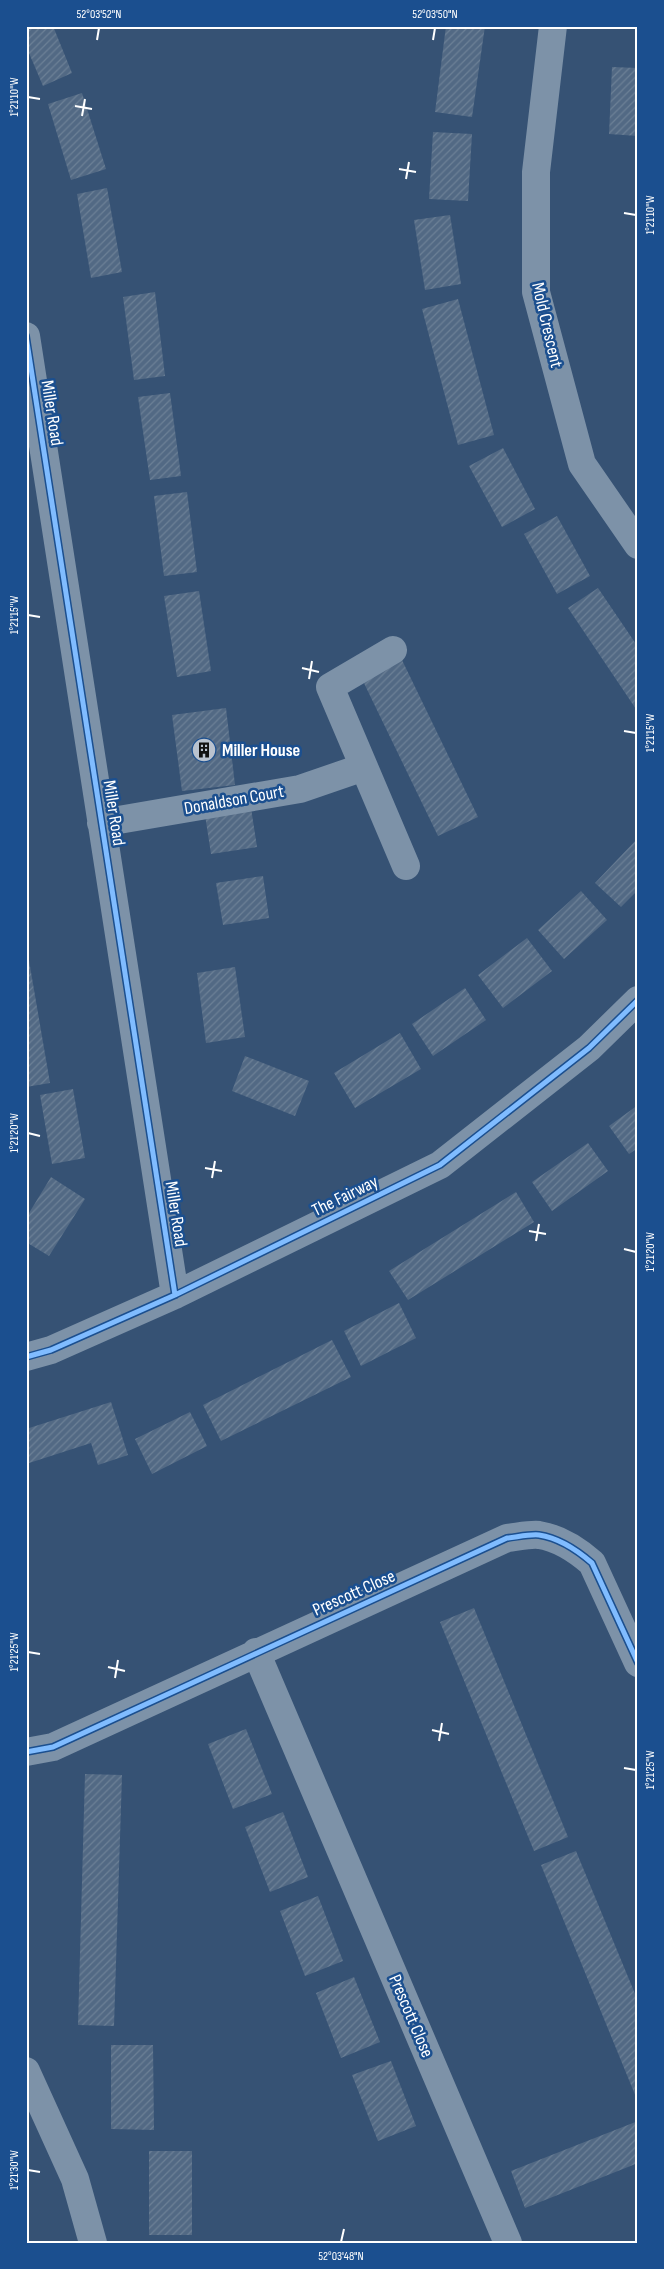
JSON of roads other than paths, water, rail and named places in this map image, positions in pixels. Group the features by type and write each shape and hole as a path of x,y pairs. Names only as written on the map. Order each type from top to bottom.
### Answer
{"street":[{"name":"Mold Crescent","path":"553,26 536,172 536,292 582,464 638,545"},
{"name":"Miller Road","path":"26,336 175,1295"},
{"path":"393,650 330,687 406,866"},
{"name":"Donaldson Court","path":"102,823 300,789 364,768"},
{"name":"The Fairway","path":"26,1357 51,1350 175,1295 440,1165 589,1048 638,1000"},
{"name":"Prescott Close","path":"26,1752 53,1747 507,1538 539,1535 562,1542 579,1551 592,1563 638,1662"},
{"name":"Prescott Close","path":"256,1652 508,2243"},
{"path":"26,2071 75,2179 93,2243"}],"place":[{"name":"Miller House","path":"204,750"}]}
